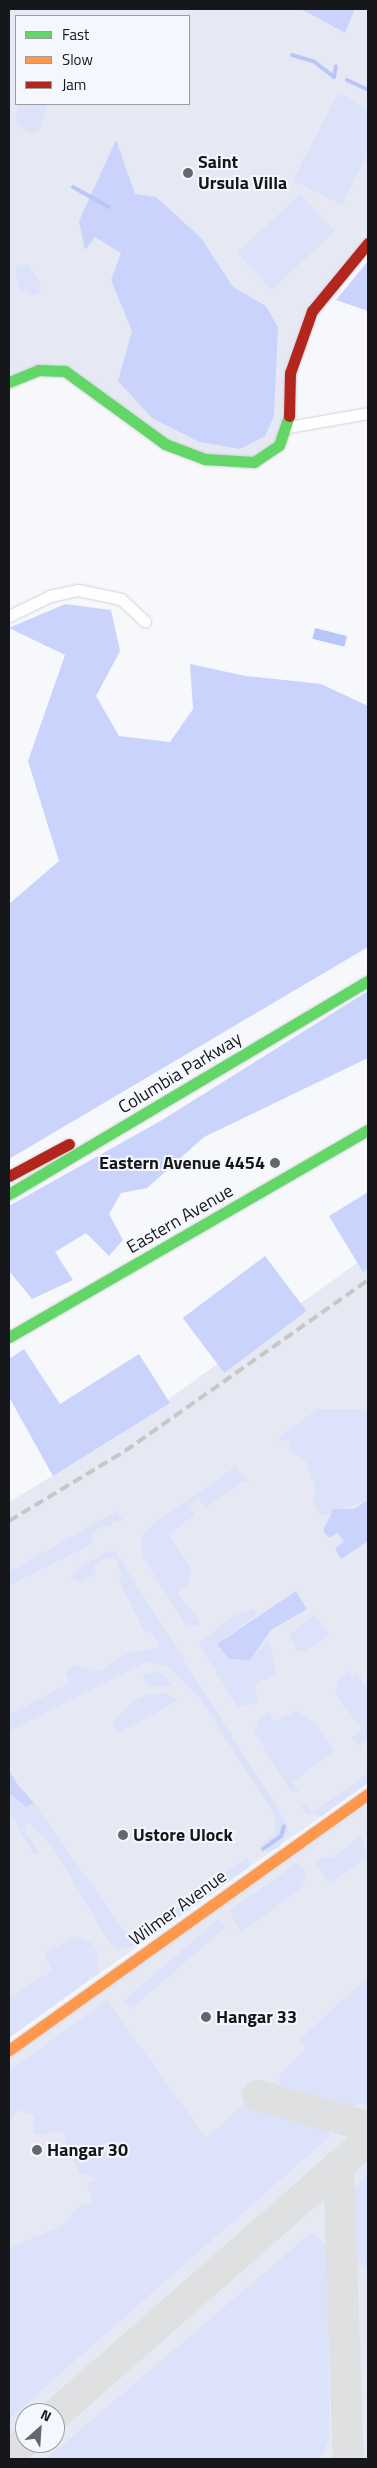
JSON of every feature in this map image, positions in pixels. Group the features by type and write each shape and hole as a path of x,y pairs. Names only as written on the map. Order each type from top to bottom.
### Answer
{"main road":[{"path":"9,382 38,370 65,371 165,444 205,459 254,462 279,445 289,427 290,373 305,326 327,288 368,243"},
{"name":"Columbia Parkway","path":"9,1176 368,966"},
{"name":"Columbia Parkway","path":"9,1194 368,981"},
{"name":"Eastern Avenue","path":"9,1338 368,1130"},
{"name":"Wilmer Avenue","path":"9,2050 368,1794"}],"street":[{"path":"289,427 368,413"},
{"path":"9,616 50,596 78,590 121,599 145,621"}],"shaded area":[{"name":"Saint Ursula Villa","path":"9,9 301,9 345,33 355,9 368,9 368,243 305,326 289,427 263,458 184,453 65,371 9,382"},
{"path":"301,9 355,9 345,33"},
{"path":"338,93 368,109 368,153 342,205 293,180"},
{"path":"20,105 48,105 39,130 32,133 21,128 15,118"},
{"path":"116,140 135,194 156,197 201,238 233,287 266,306 278,327 274,416 265,436 240,449 199,442 152,418 118,381 132,331 111,280 121,253 95,237 85,250 79,221"},
{"path":"300,194 335,231 272,290 237,253"},
{"path":"368,261 368,311 336,300"},
{"path":"29,264 41,286 39,293 32,295 20,290 15,272 17,265"},
{"path":"65,604 111,610 120,651 96,696 119,736 170,742 193,709 190,664 246,676 321,684 368,706 368,947 9,1159 9,904 59,861 28,761 65,655 9,628"},
{"path":"315,628 347,636 344,647 312,639"},
{"path":"368,991 368,1058 204,1137 147,1188 121,1193 109,1214 123,1240 109,1256 86,1233 55,1252 73,1280 32,1299 9,1271 9,1206 162,1120"},
{"path":"368,1192 368,1268 363,1272 329,1216"},
{"path":"368,1255 368,1783 9,2038 9,1502 116,1437"},
{"path":"265,1256 307,1311 224,1373 183,1318"},
{"path":"24,1349 60,1404 139,1354 170,1403 53,1476 9,1397 9,1359"},
{"path":"318,1409 368,1409 368,1500 322,1516 312,1501 316,1488 306,1462 289,1451 289,1440 278,1441 283,1433"},
{"path":"235,1467 251,1484 244,1481 205,1508 198,1499 190,1505 195,1515 168,1534 192,1570 188,1584 177,1593 200,1621 198,1626 186,1625 142,1556 141,1538 155,1522"},
{"path":"368,1500 368,1541 341,1559 335,1549 344,1541 337,1533 329,1538 323,1531 333,1509 354,1509"},
{"path":"117,1511 123,1520 98,1529 90,1537 93,1544 9,1586 9,1572"},
{"path":"109,1551 115,1551 287,1823 288,1833 279,1847 267,1852 259,1846 275,1832 275,1816 200,1699 167,1666 146,1662 9,1731 9,1715 70,1683 65,1672 75,1664 82,1669 86,1665 90,1672 102,1670 128,1653 160,1647 151,1633 145,1632 119,1581 122,1576 115,1558 105,1558 94,1566 96,1573 78,1582 71,1578 77,1569"},
{"path":"296,1591 307,1609 271,1630 250,1660 229,1659 217,1644"},
{"path":"253,1609 257,1614 217,1644 250,1660 269,1639 276,1673 254,1686 258,1702 239,1708 198,1644 233,1616"},
{"path":"315,1614 330,1635 306,1651 297,1651 289,1635"},
{"path":"349,1671 352,1676 356,1673 368,1690 368,1739 359,1746 352,1737 361,1729 335,1692 340,1677"},
{"path":"156,1672 164,1675 174,1687 148,1685 142,1674"},
{"path":"167,1693 178,1701 118,1733 113,1723 130,1703 149,1694"},
{"path":"297,1711 314,1722 335,1750 293,1782 299,1792 291,1791 254,1732 259,1718 269,1712 275,1721"},
{"path":"9,1771 18,1785 34,1803 26,1807 9,1793"},
{"path":"368,1773 368,1783 322,1816 306,1813 301,1807 305,1803 312,1813"},
{"path":"9,1793 26,1807 34,1803 131,1941 247,1857 250,1866 149,1939 122,1950 110,1944 51,1844 27,1821 26,1832 38,1852 34,1855 9,1811"},
{"path":"368,1803 368,2459 9,2459 9,2058"},
{"path":"361,1836 368,1856 330,1884 316,1863 324,1857 332,1858"},
{"path":"297,1863 307,1874 302,1888 241,1932 229,1911"},
{"path":"218,1919 225,1927 131,2009 124,2001"},
{"path":"78,1936 93,1944 87,1953 97,1949 98,1973 9,2038 9,1997 52,1971 44,1953"},
{"path":"368,1977 368,2103 351,2106 280,2085 279,2074 306,2050 299,2040"},
{"path":"107,2000 206,2138 244,2104 328,2127 330,2136 27,2403 15,2403 15,2414 9,2419 9,2248 62,2226 79,2206 93,2202 86,2184 95,2180 88,2173 81,2176 62,2131 34,2135 34,2115 17,2110 9,2127 9,2071"},
{"path":"368,2175 368,2267 356,2261 354,2188"},
{"path":"312,2232 326,2245 328,2260 329,2439 320,2459 46,2459 53,2453 65,2453 65,2443"}],"waterway":[{"path":"292,55 313,61 334,77 336,66"},
{"path":"347,80 368,90"},
{"path":"73,187 109,207"},
{"path":"263,1849 281,1836 284,1826"}],"taxiway":[{"path":"257,2095 368,2126"},
{"path":"65,2405 368,2139"},
{"path":"338,2165 348,2459"},
{"path":"9,2454 15,2449"}],"railway":[{"path":"9,1521 125,1451 368,1280"}],"traffic: fast":[{"path":"9,382 38,370 65,371 165,444 205,459 254,462 279,445 289,416"},
{"path":"9,1194 368,981"},
{"path":"9,1337 368,1130"}],"traffic: slow":[{"path":"9,2050 368,1794"}],"traffic: jam":[{"path":"289,416 290,373 312,311 368,243"},
{"path":"9,1176 69,1144"}],"place":[{"name":"Saint Ursula Villa","path":"188,173"},
{"name":"Eastern Avenue 4454","path":"275,1163"},
{"name":"Ustore Ulock","path":"123,1835"},
{"name":"Hangar 33","path":"206,2017"},
{"name":"Hangar 30","path":"37,2150"}]}
